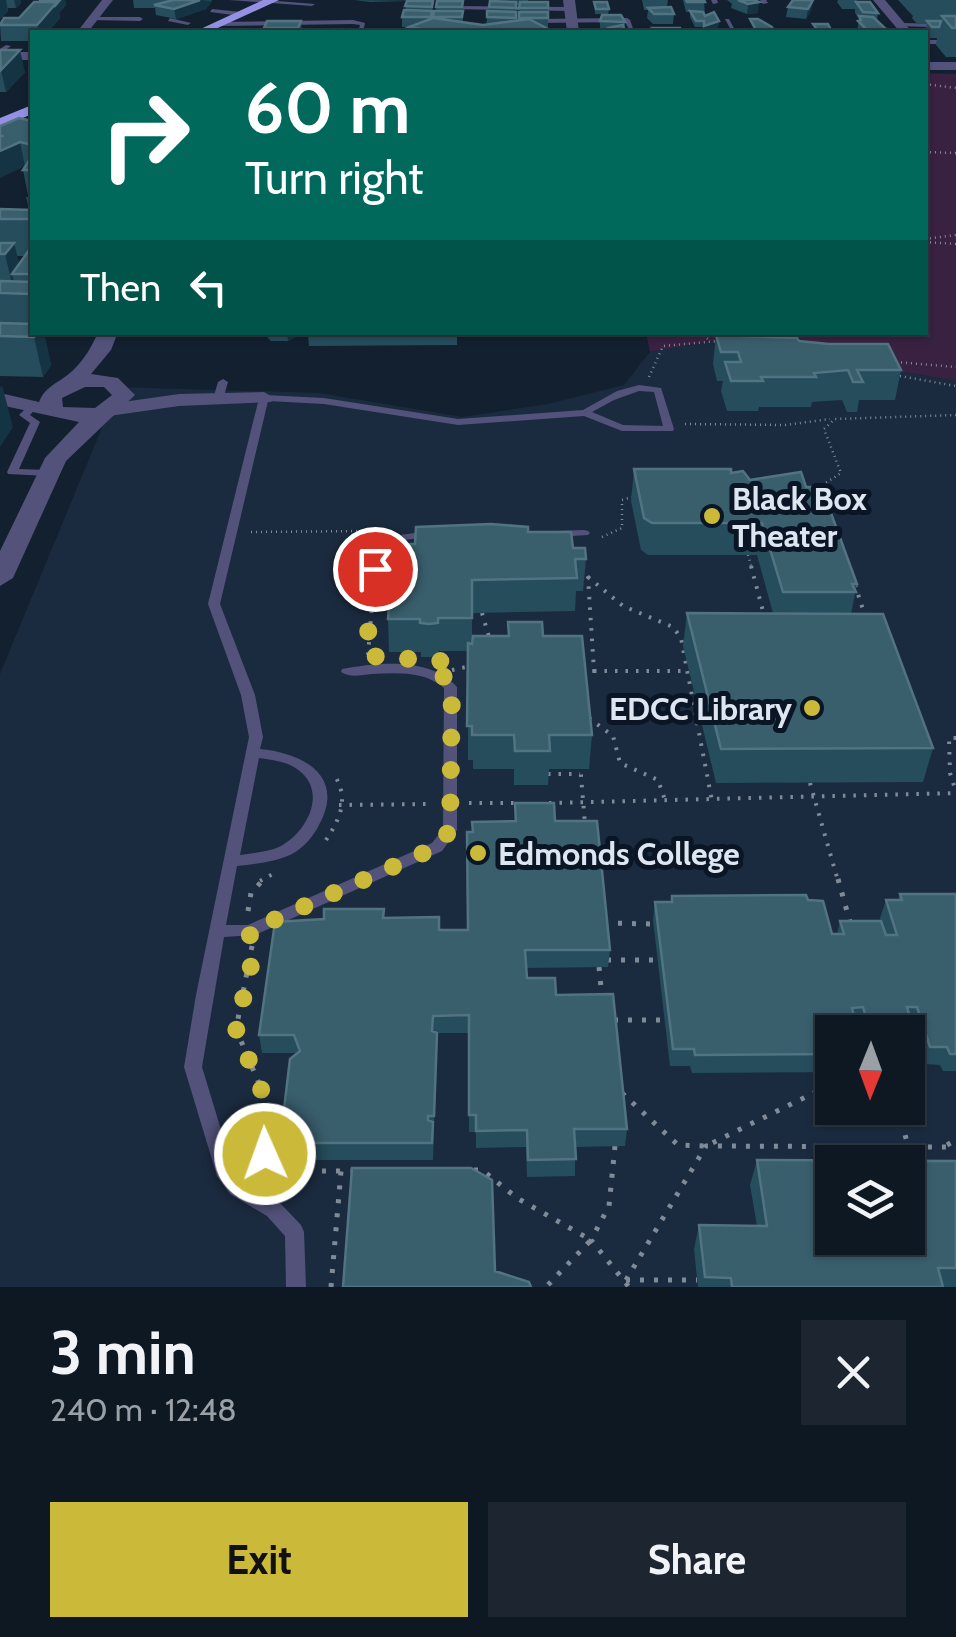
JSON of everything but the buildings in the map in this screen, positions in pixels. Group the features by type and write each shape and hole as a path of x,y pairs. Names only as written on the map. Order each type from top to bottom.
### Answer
{"highway":[{"path":"204,30 216,18 241,14 273,0"},
{"path":"0,113 30,100"},
{"path":"0,124 30,110"}],"street":[{"path":"84,30 108,0"},
{"path":"878,0 903,29"},
{"path":"3,51 30,56"},
{"path":"928,62 956,66"},
{"path":"52,466 104,412 122,400 124,395 115,384 104,342"},
{"path":"0,578 52,466 61,431 49,409 49,400 68,385 104,342"},
{"path":"0,398 68,385 115,384 179,400"},
{"path":"0,398 77,416 220,391 264,398"}],"lane":[{"path":"232,0 312,4"},
{"path":"431,8 627,20 632,30"},
{"path":"524,21 571,17"},
{"path":"92,19 140,18"},
{"path":"216,18 361,30"},
{"path":"170,20 188,23"},
{"path":"728,20 733,30"},
{"path":"903,29 956,26"},
{"path":"928,42 956,42"},
{"path":"296,1287 294,1232 274,1210 237,1188 224,1170 193,1068 233,861 255,720 214,604 264,398 324,401 458,422 585,413 622,428 669,429 658,390 646,380 608,397 585,413"},
{"path":"49,409 24,415 35,424 12,472 52,466"},
{"path":"360,552 412,534 448,534"},
{"path":"536,534 586,538"},
{"path":"218,931 249,931 437,847 450,830 452,687 441,669 347,672"},
{"path":"233,861 264,858 300,841 314,824 319,804 318,783 309,770 284,756 252,753"}],"path":[{"path":"928,84 956,88"},
{"path":"928,152 956,153"},
{"path":"928,240 956,235"},
{"path":"928,240 956,244"},
{"path":"703,335 708,339"},
{"path":"778,335 795,341"},
{"path":"659,380 646,380 663,346 708,339 725,342"},
{"path":"891,361 956,366"},
{"path":"900,376 956,386"},
{"path":"680,423 785,425 834,418 956,415"},
{"path":"828,506 822,486 840,473 824,429 834,418"},
{"path":"806,495 825,495"},
{"path":"586,538 622,528 622,500 635,496"},
{"path":"250,532 380,531"},
{"path":"378,659 366,652 375,569 401,555 394,546"},
{"path":"748,556 767,626"},
{"path":"580,564 623,606 672,627 682,638 712,801"},
{"path":"850,571 868,625"},
{"path":"588,576 585,585 594,671"},
{"path":"482,613 487,652"},
{"path":"486,637 501,637"},
{"path":"441,669 472,666"},
{"path":"441,669 456,667"},
{"path":"572,672 688,671"},
{"path":"575,714 604,726 614,736 620,763 658,780 666,803"},
{"path":"319,804 666,803 956,792 950,773 949,738 956,738"},
{"path":"579,754 586,839"},
{"path":"326,840 338,824 343,805 341,784 332,771"},
{"path":"548,774 580,774"},
{"path":"810,783 850,924"},
{"path":"286,868 257,881 248,897 254,953 236,1029 263,1094 265,1154 278,1171 358,1171"},
{"path":"604,923 653,924"},
{"path":"836,924 866,924"},
{"path":"608,960 658,960"},
{"path":"599,967 603,1012"},
{"path":"609,1020 664,1020"},
{"path":"619,1091 678,1145 815,1147"},
{"path":"627,1283 706,1146 815,1092"},
{"path":"925,1147 956,1144"},
{"path":"546,1287 591,1240 610,1206 616,1146"},
{"path":"464,1170 482,1170 517,1198 591,1240 627,1283"},
{"path":"331,1287 341,1171"},
{"path":"627,1283 697,1280"}],"shaded area":[{"path":"928,73 956,74 956,381 718,340 650,352 646,335 928,335"},
{"name":"Edmonds College","path":"718,340 956,381 956,1287 0,1287 0,674 104,423 114,387 319,393 462,417 548,404 624,385 650,352"}],"place":[{"name":"Black Box Theater","path":"712,516"},
{"name":"EDCC Library","path":"812,708"},
{"name":"Edmonds College","path":"478,853"}],"route":[{"path":"265,1154 263,1094 236,1029 254,953 249,931 437,847 450,830 452,687 443,677 456,667 440,661 369,656 366,652 375,569"}]}
